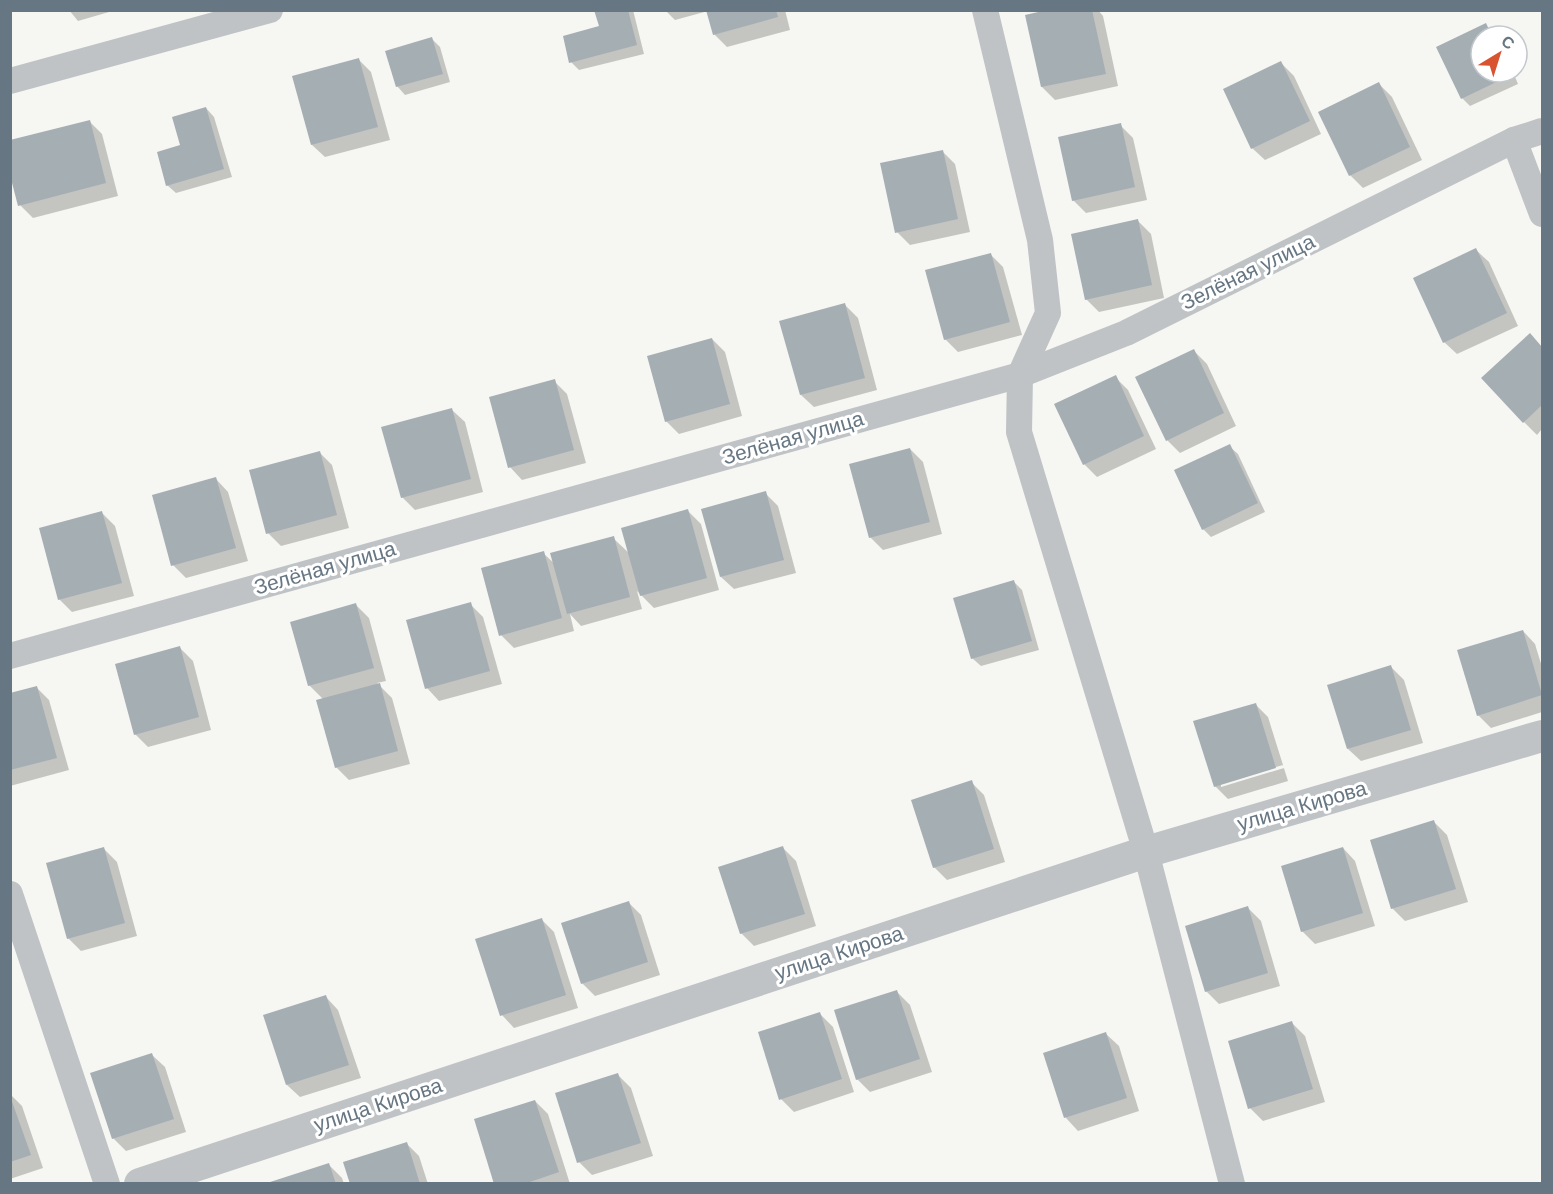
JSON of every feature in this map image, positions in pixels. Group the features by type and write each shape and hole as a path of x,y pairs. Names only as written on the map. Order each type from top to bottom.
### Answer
{"street":[{"path":"10,81 270,10"},
{"path":"985,10 1040,240 1048,313 1020,375 1019,432 1146,852 1232,1184"},
{"name":"Зелёная улица","path":"10,656 1020,375 1125,333 1514,140 1542,131"},
{"path":"1514,140 1542,214"},
{"name":"улица Кирова","path":"140,1184 1146,852 1542,736"},
{"path":"10,894 107,1184"}],"building":[{"path":"594,10 628,10 637,45 569,63 563,36 599,26"},
{"path":"706,10 776,10 778,17 713,35"},
{"path":"1047,10 1092,10 1106,74 1041,87 1025,15"},
{"path":"1469,31 1469,84 1492,84 1461,99 1436,47"},
{"path":"432,37 443,74 396,87 385,51"},
{"path":"359,58 378,127 311,145 292,76"},
{"path":"1281,61 1310,121 1251,149 1223,89"},
{"path":"1379,82 1410,147 1349,176 1318,112"},
{"path":"206,107 224,169 166,186 157,152 180,145 172,117"},
{"path":"90,120 106,183 18,206 10,175 10,140"},
{"path":"1121,123 1135,187 1072,201 1058,137"},
{"path":"943,150 958,219 895,233 880,163"},
{"path":"1138,219 1152,285 1085,300 1071,234"},
{"path":"1476,248 1507,313 1443,343 1413,278"},
{"path":"991,253 1010,322 944,340 925,270"},
{"path":"845,303 865,378 800,395 779,321"},
{"path":"1530,333 1542,347 1542,405 1523,423 1481,378"},
{"path":"712,338 730,404 665,422 647,356"},
{"path":"1194,349 1224,413 1166,441 1135,377"},
{"path":"1116,375 1144,436 1083,465 1054,404"},
{"path":"555,379 574,450 508,468 489,397"},
{"path":"452,408 471,479 401,498 381,427"},
{"path":"1230,444 1258,503 1202,530 1174,470"},
{"path":"910,448 930,522 869,538 849,464"},
{"path":"320,451 337,515 266,534 249,470"},
{"path":"216,477 236,548 171,566 152,495"},
{"path":"766,491 784,560 720,577 701,509"},
{"path":"688,509 707,578 640,596 621,528"},
{"path":"102,511 122,583 58,600 39,528"},
{"path":"614,536 630,597 567,614 550,553"},
{"path":"544,551 562,618 499,636 481,568"},
{"path":"1014,580 1032,641 971,659 953,598"},
{"path":"471,602 490,671 425,689 406,620"},
{"path":"356,603 374,668 308,686 290,622"},
{"path":"1523,630 1542,695 1477,716 1457,650"},
{"path":"180,646 199,717 134,735 115,664"},
{"path":"1391,665 1411,730 1347,749 1327,685"},
{"path":"380,683 398,751 335,768 316,700"},
{"path":"37,686 57,758 10,770 10,693"},
{"path":"1256,703 1276,768 1214,787 1193,721"},
{"path":"972,780 994,849 933,868 911,800"},
{"path":"1434,820 1456,889 1391,909 1370,840"},
{"path":"783,846 805,914 740,934 718,867"},
{"path":"104,847 125,923 67,939 46,863"},
{"path":"1343,847 1363,913 1301,932 1281,866"},
{"path":"629,901 648,962 581,984 561,923"},
{"path":"1248,906 1268,973 1205,992 1185,926"},
{"path":"542,918 566,995 500,1016 475,939"},
{"path":"897,990 920,1059 856,1080 834,1010"},
{"path":"326,995 349,1065 286,1085 263,1015"},
{"path":"820,1012 842,1079 779,1100 758,1032"},
{"path":"1292,1021 1313,1089 1248,1109 1228,1041"},
{"path":"1106,1032 1127,1098 1064,1118 1043,1053"},
{"path":"152,1053 174,1119 112,1139 90,1073"},
{"path":"618,1073 641,1143 577,1163 555,1093"},
{"path":"10,1096 31,1155 10,1162"},
{"path":"535,1100 559,1172 524,1184 494,1184 474,1119"},
{"path":"407,1142 420,1184 350,1184 343,1162"},
{"path":"329,1163 336,1184 267,1184 267,1183"}]}
